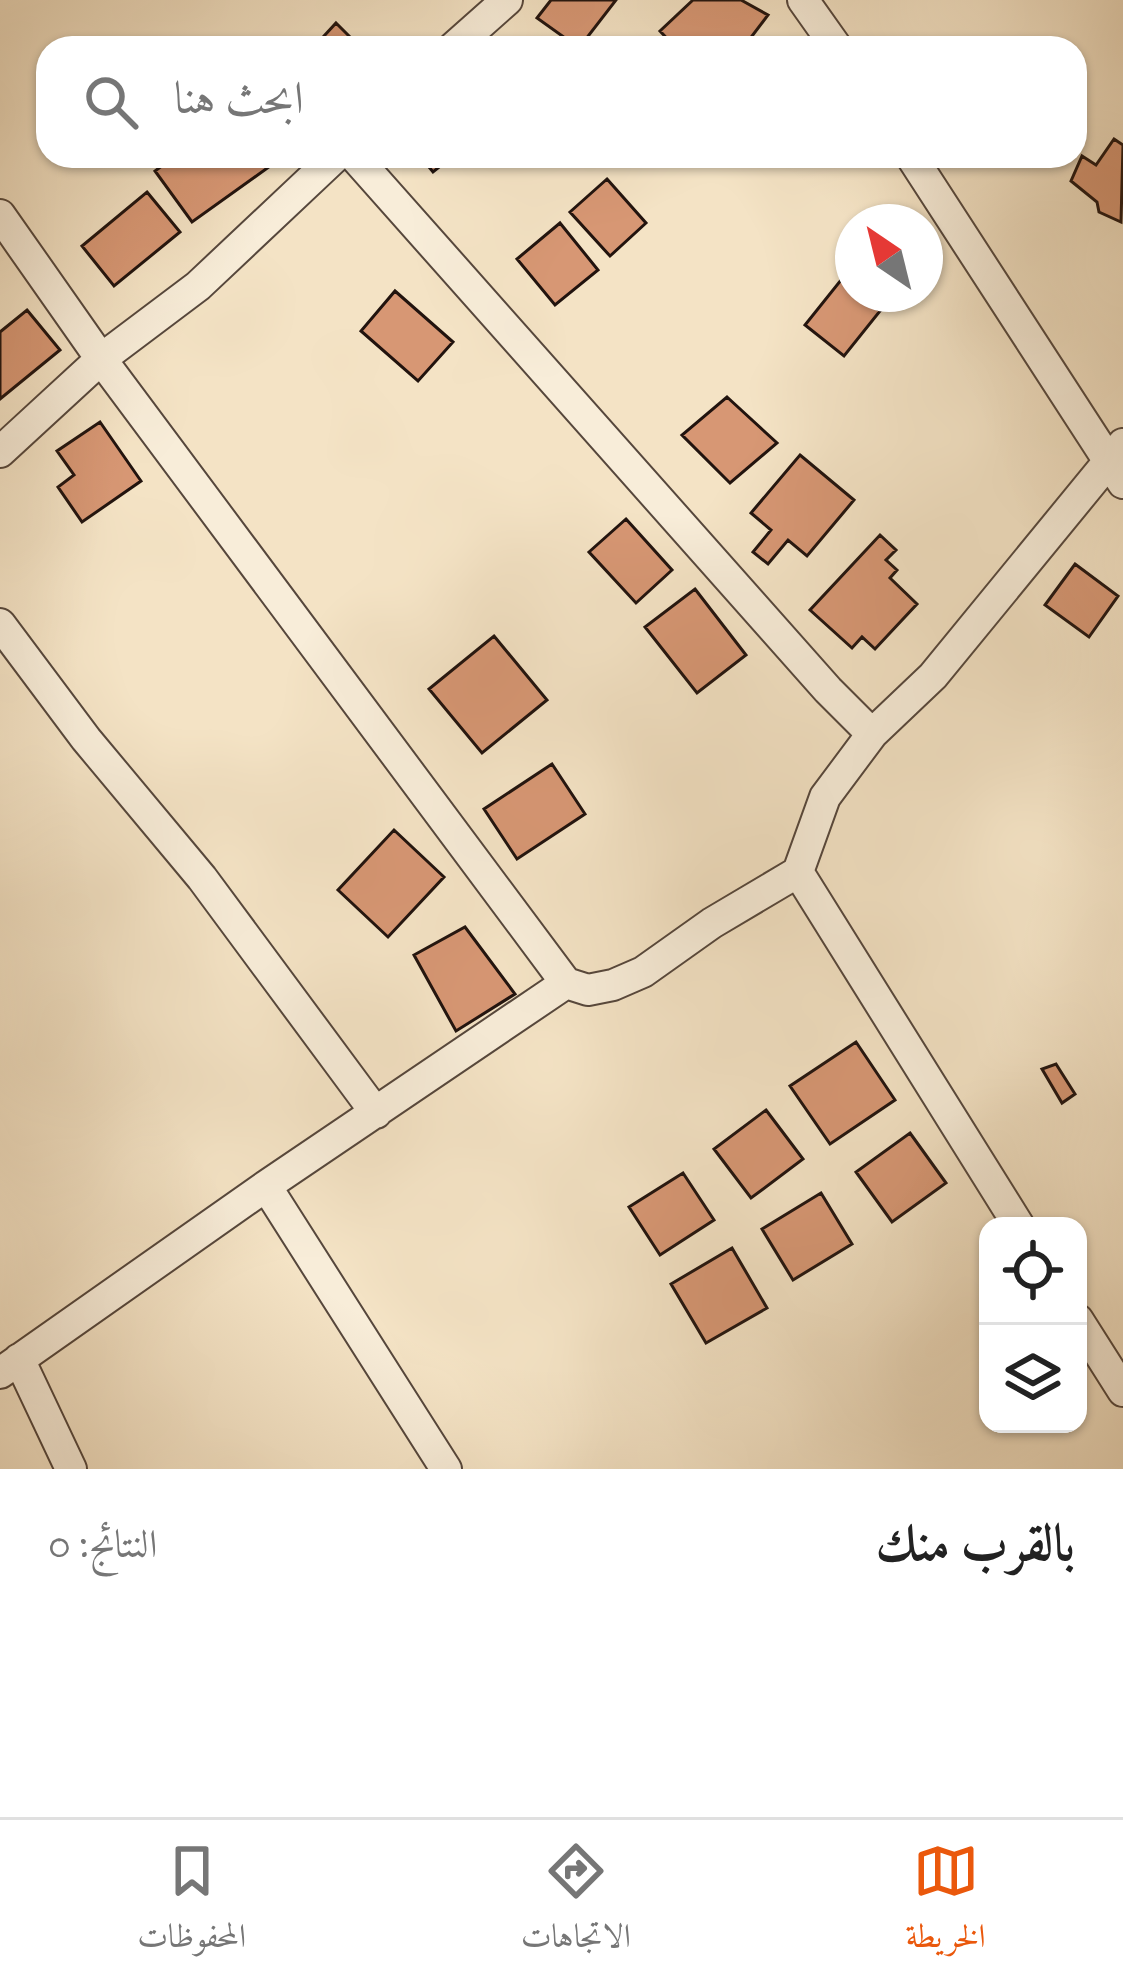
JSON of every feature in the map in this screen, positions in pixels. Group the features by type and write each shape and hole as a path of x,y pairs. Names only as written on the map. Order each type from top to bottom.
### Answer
{"street":[{"path":"803,0 828,36"},
{"path":"464,36 491,5"},
{"path":"0,452 101,358 198,286 323,168"},
{"path":"365,168 872,734"},
{"path":"0,214 101,358 566,983 588,990 643,972 712,923 798,872 825,797 872,734 933,676 1119,462 919,168"},
{"path":"0,623 86,739 202,878 376,1113"},
{"path":"798,872 1012,1217"},
{"path":"71,1469 9,1366 566,983"},
{"path":"266,1186 446,1469"},
{"path":"1081,1325 1123,1391"}],"building":[{"path":"551,0 616,0 588,36 562,36 537,18"},
{"path":"693,0 741,0 768,15 752,36 665,36 660,31"},
{"path":"336,23 349,36 324,36"},
{"path":"1114,139 1123,145 1121,222 1099,212 1097,202 1071,181 1077,168 1087,168 1087,159 1096,165"},
{"path":"159,168 267,168 192,222 155,171"},
{"path":"607,179 646,223 610,256 570,212"},
{"path":"147,192 180,232 114,286 82,246"},
{"path":"560,223 598,270 555,305 517,259"},
{"path":"835,288 835,312 879,312 844,356 805,325"},
{"path":"395,291 453,342 418,381 361,331"},
{"path":"27,310 60,350 0,399 0,332"},
{"path":"727,397 777,443 730,483 682,435"},
{"path":"100,422 141,481 82,522 58,487 74,475 57,451"},
{"path":"800,455 854,500 807,556 788,540 768,564 753,552 771,530 751,513"},
{"path":"626,519 672,570 636,603 589,552"},
{"path":"880,535 896,550 886,560 897,570 890,578 917,604 875,649 862,637 852,648 810,610"},
{"path":"1075,564 1118,596 1089,637 1045,605"},
{"path":"695,589 746,655 697,693 645,627"},
{"path":"494,636 547,700 482,753 429,689"},
{"path":"552,764 585,814 517,859 484,809"},
{"path":"394,830 444,877 388,937 338,890"},
{"path":"465,927 515,994 456,1031 414,955"},
{"path":"856,1042 895,1100 830,1144 790,1086"},
{"path":"1056,1064 1075,1094 1062,1103 1042,1069"},
{"path":"766,1110 803,1159 751,1198 714,1149"},
{"path":"910,1133 946,1183 892,1222 856,1172"},
{"path":"683,1173 714,1220 660,1255 629,1207"},
{"path":"821,1193 852,1244 793,1280 762,1229"},
{"path":"732,1248 767,1308 706,1343 671,1284"}]}
